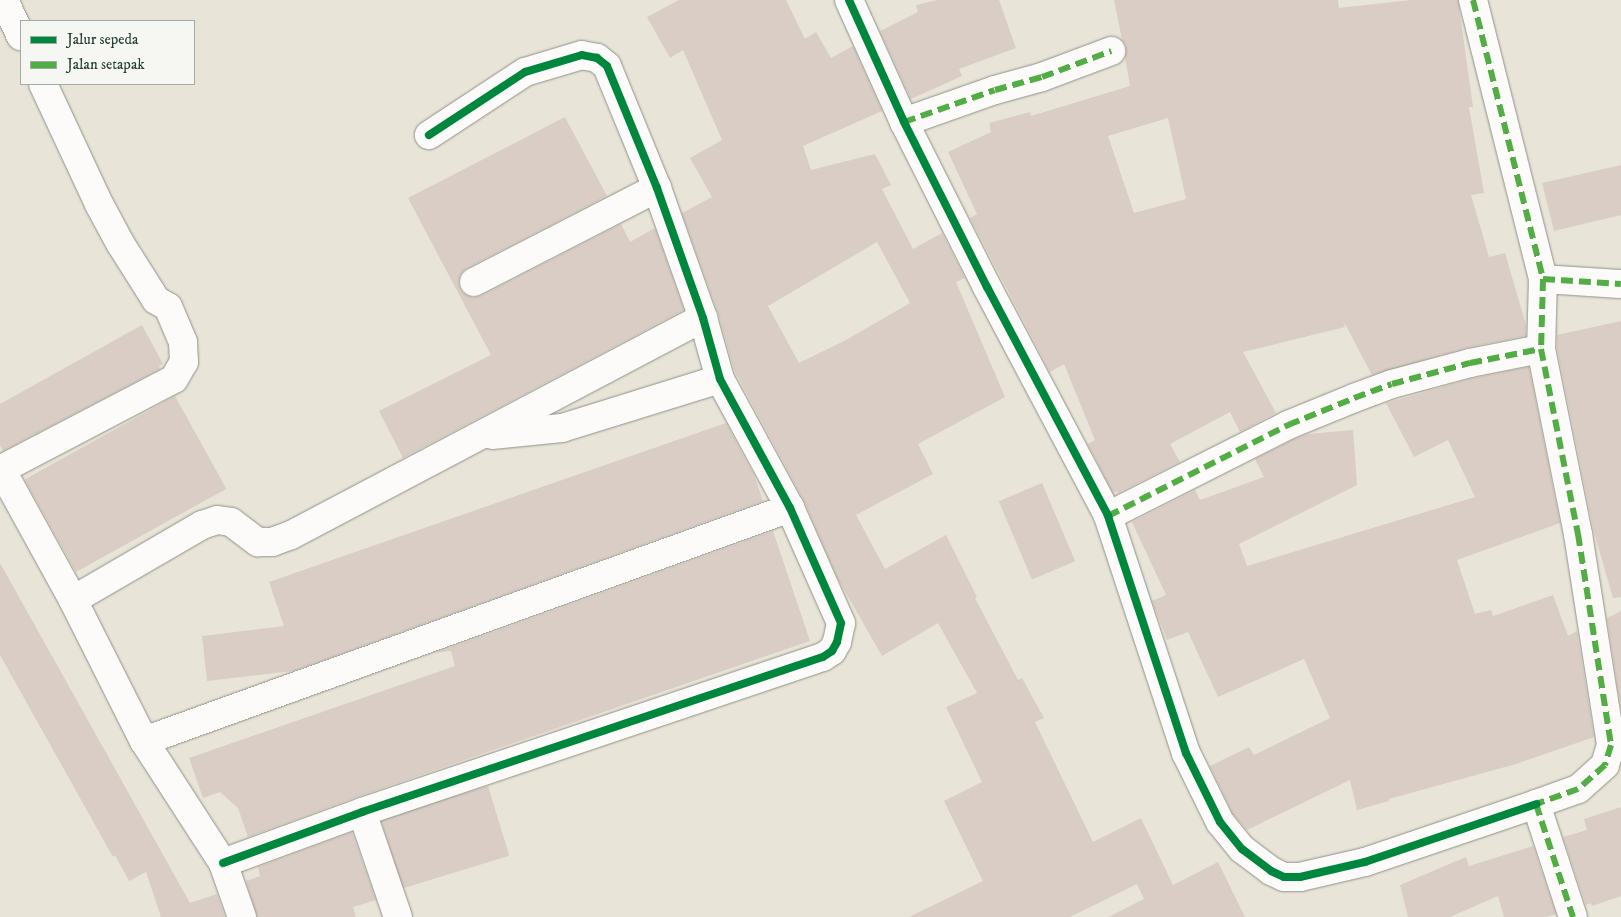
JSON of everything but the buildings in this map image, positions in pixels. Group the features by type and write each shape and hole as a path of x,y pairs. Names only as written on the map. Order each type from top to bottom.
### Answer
{"street":[{"path":"4,0 20,34"},
{"path":"848,0 904,122 987,287 1108,516 1186,753 1220,822 1242,849 1271,871 1284,876 1300,877 1365,862 1578,789 1604,765 1611,745 1578,534 1541,350 1543,279 1473,0"},
{"path":"904,122 995,90 1042,77 1112,51"},
{"path":"223,863 362,812 828,654 838,642 841,623 790,508 720,379 702,318 657,188 611,74 603,62 590,56 582,55 525,72 429,135"},
{"path":"43,85 98,204 156,300 168,306 183,342 184,362 174,379 1,470 73,600 144,741 223,863 242,917"},
{"path":"474,282 657,188"},
{"path":"1543,279 1621,284"},
{"path":"73,600 202,525 217,520 231,522 258,542 272,542 291,535 481,437 702,318"},
{"path":"1108,516 1288,425 1354,398 1392,384 1470,363 1541,350"},
{"path":"481,437 562,428 720,379"},
{"path":"144,741 790,508"},
{"path":"1536,804 1573,917"},
{"path":"362,812 398,917"}],"marked path":[{"path":"1473,0 1543,279 1541,349 1578,534 1611,745 1605,765 1578,789 1536,804 1573,917"},
{"path":"904,122 995,90 1042,77 1111,51"},
{"path":"1543,279 1621,284"},
{"path":"1108,516 1288,425 1354,398 1392,384 1470,363 1541,349"}],"cycle path":[{"path":"849,0 904,122 987,287 1108,516 1186,753 1220,822 1242,849 1271,871 1284,877 1300,877 1365,862 1536,804"},
{"path":"223,863 362,812 823,657 832,651 837,642 841,623 790,508 720,379 703,318 657,188 607,66 597,58 582,55 525,72 429,135"}]}
